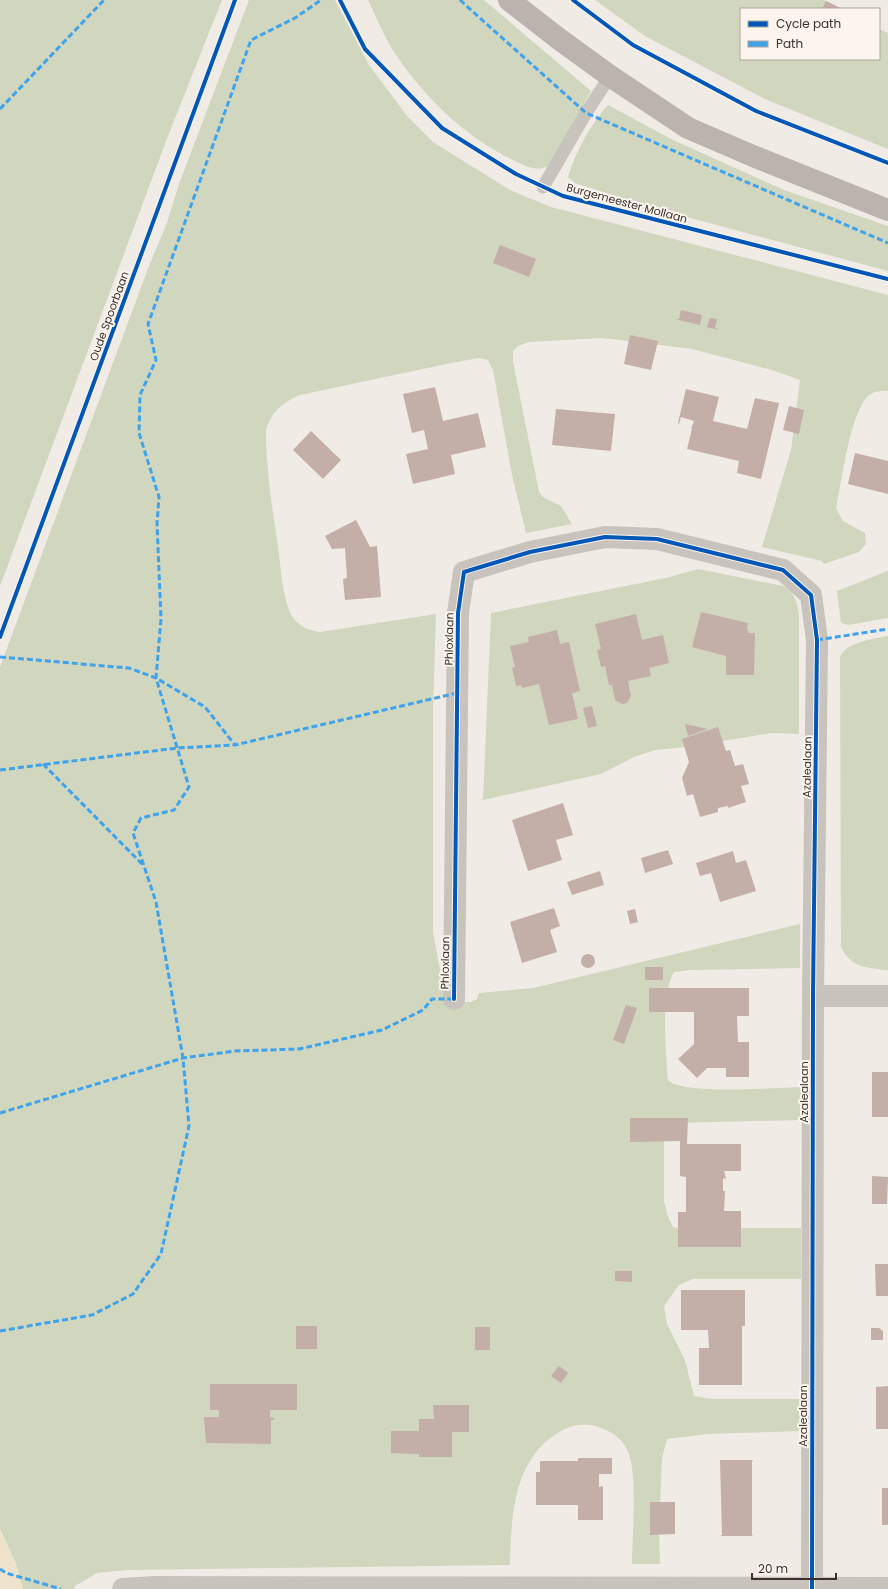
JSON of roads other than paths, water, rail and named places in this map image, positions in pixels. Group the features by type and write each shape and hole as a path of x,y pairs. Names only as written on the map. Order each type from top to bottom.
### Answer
{"main road":[{"path":"509,0 610,76 688,128 753,156 888,210"}],"street":[{"name":"Phloxlaan","path":"454,999 458,613 464,572 530,552 605,537 657,539 783,570 811,595"},
{"name":"Azalealaan","path":"811,595 817,640 813,996 812,1588"},
{"path":"813,996 888,996"},
{"path":"123,1589 154,1587 888,1588"}],"lane":[{"path":"543,187 586,113 610,76"}]}
